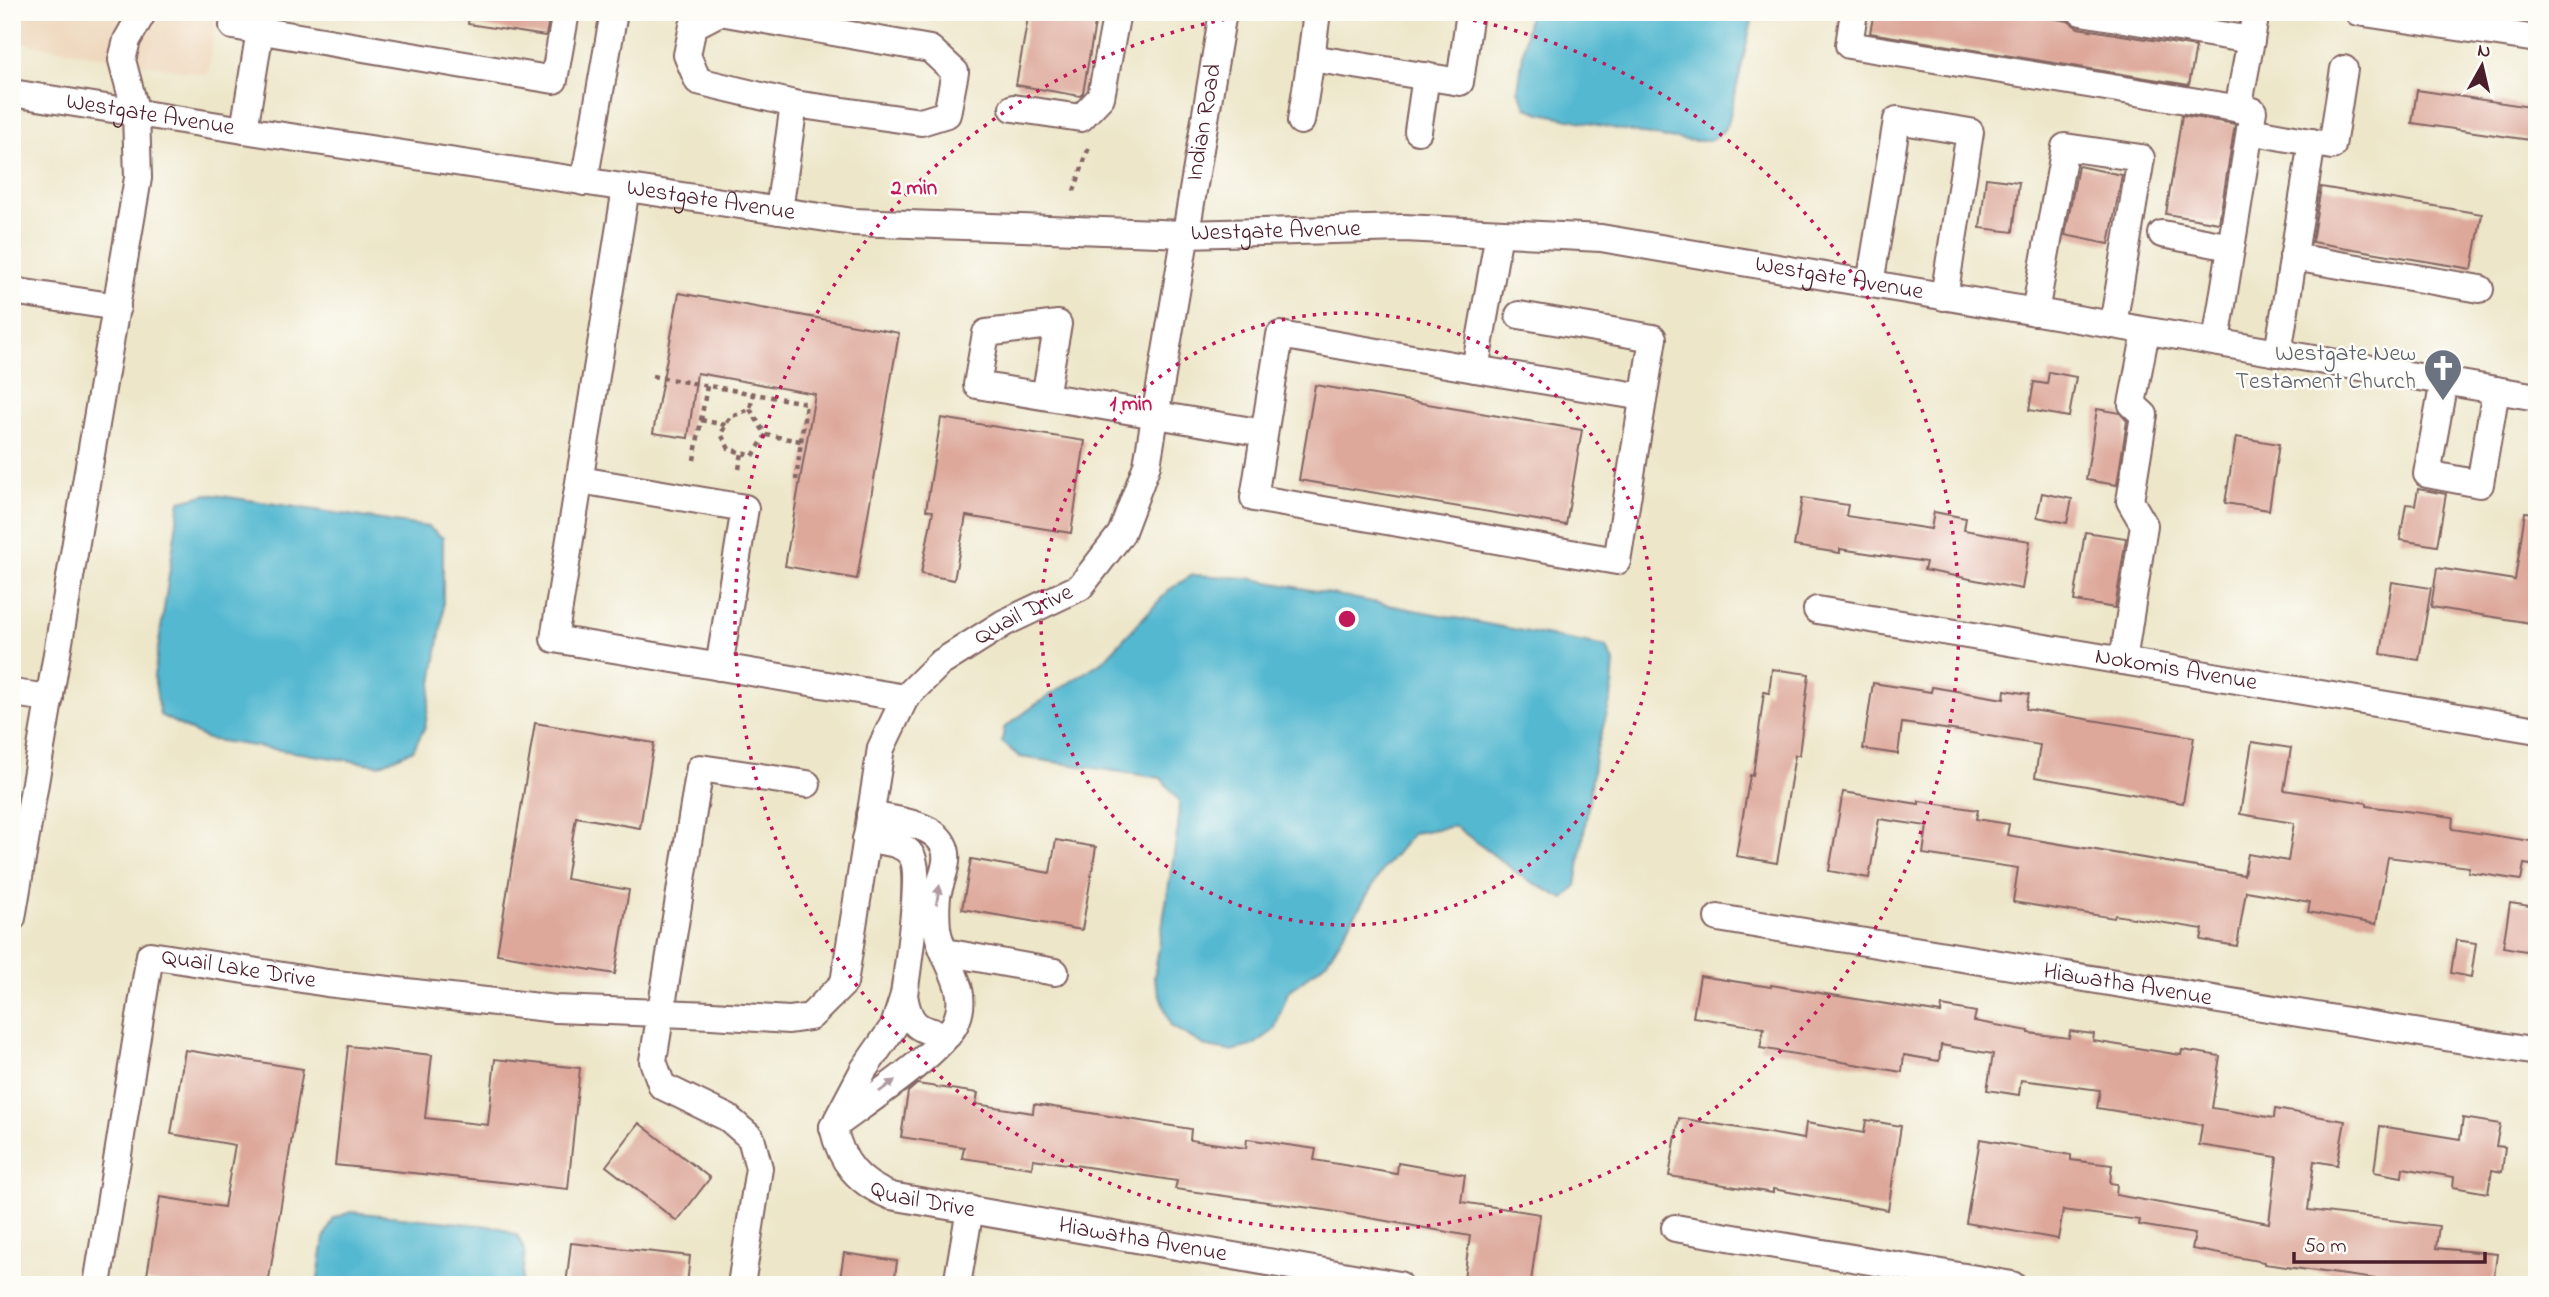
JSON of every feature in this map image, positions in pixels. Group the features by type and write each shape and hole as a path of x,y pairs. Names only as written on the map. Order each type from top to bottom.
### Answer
{"street":[{"path":"12,918 138,178 136,113 122,60 127,40 143,12"},
{"path":"235,12 233,26 554,80 566,12"},
{"path":"584,182 614,12"},
{"path":"720,12 767,16 930,49 955,72 947,114 921,122 794,104 698,81 687,55 694,19 720,12"},
{"path":"1013,108 1081,118 1101,97 1117,12"},
{"name":"Indian Road","path":"1185,233 1223,12"},
{"path":"1301,121 1317,12"},
{"path":"1311,58 1460,82 1470,12"},
{"path":"1854,12 1849,45 2244,120 2332,146 2344,69"},
{"path":"2081,12 2251,40"},
{"path":"2216,342 2231,247 2256,12"},
{"path":"2358,12 2537,39"},
{"path":"244,130 260,30"},
{"path":"1418,131 1426,76"},
{"name":"Westgate Avenue","path":"12,93 853,222 1185,233 1404,228 1601,238 2537,397"},
{"path":"779,211 794,104"},
{"path":"1870,284 1897,120 1970,131 1944,297"},
{"path":"2278,353 2312,142"},
{"path":"2035,312 2065,147 2141,158 2113,326"},
{"path":"626,188 554,639 905,698"},
{"name":"Quail Drive","path":"844,983 881,748 905,698 939,664 1004,623 1080,587 1121,534 1147,465 1185,233"},
{"path":"1475,369 1499,233"},
{"path":"2162,234 2231,247"},
{"path":"2293,257 2480,289"},
{"path":"12,291 117,307"},
{"path":"1519,315 1653,338 1617,561 1254,498 1280,335 1643,397"},
{"path":"2123,661 2144,525 2130,501 2144,415 2132,404 2146,331"},
{"path":"2444,381 2427,474 2480,484 2496,390"},
{"path":"1045,396 1264,433"},
{"path":"580,480 745,508 719,667"},
{"name":"Nokomis Avenue","path":"1817,610 2537,730"},
{"path":"12,693 50,698"},
{"path":"741,1285 759,1168 751,1138 728,1118 662,1086 653,1061 700,768 807,784"},
{"path":"833,1128 925,1057 948,1034 961,1006 957,981 937,932 938,893 946,865 943,844 934,834 922,828 868,827"},
{"path":"833,1128 864,1069 894,1026 904,995 916,882 915,861 911,853 868,827"},
{"name":"Hiawatha Avenue","path":"1718,918 2537,1052"},
{"path":"945,952 1055,972"},
{"name":"Quail Lake Drive","path":"97,1285 150,955 354,986 556,1009 789,1020 810,1017 844,983"},
{"path":"904,995 907,1012 912,1021 920,1028 948,1034"},
{"name":"Quail Drive","path":"833,1128 837,1146 846,1163 859,1178 874,1189 891,1196 970,1209 957,1285"},
{"name":"Hiawatha Avenue","path":"970,1209 1399,1285"},
{"path":"1675,1228 2012,1285"}],"path":[{"path":"1074,191 1089,147"},
{"path":"652,376 806,403 796,480"},
{"path":"694,460 707,386"},
{"path":"753,394 750,410 766,435 801,441"},
{"path":"750,410 730,417 722,434 729,449 753,456 766,435"},
{"path":"701,420 726,425"},
{"path":"739,469 742,453"}],"shaded area":[{"path":"12,12 217,12 208,75 12,41"}],"water":[{"path":"1529,12 1754,12 1728,124 1713,139 1681,140 1603,126 1527,108 1518,90"},
{"path":"208,494 428,527 443,538 443,615 425,727 413,750 379,765 207,739 160,715 154,676 180,501"},
{"path":"1192,575 1248,578 1606,647 1614,662 1611,698 1596,752 1576,886 1564,899 1524,878 1455,826 1413,833 1383,869 1327,961 1288,992 1274,1030 1252,1046 1230,1051 1207,1047 1171,1026 1154,978 1178,828 1179,801 1161,778 1020,757 1002,742 1004,728 1104,660 1169,590"},
{"path":"351,1212 499,1227 518,1236 525,1252 521,1285 317,1285 324,1238 334,1218"}],"building":[{"path":"469,12 550,12 546,36 468,24"},
{"path":"1029,12 1097,12 1083,93 1080,96 1016,85"},
{"path":"1874,12 2018,12 2068,21 2078,28 2196,47 2189,85 1870,33"},
{"path":"2417,90 2537,108 2537,141 2412,123"},
{"path":"2182,115 2235,124 2219,223 2166,214"},
{"path":"2078,166 2122,175 2109,244 2065,235"},
{"path":"1986,178 2019,182 2013,232 1980,228"},
{"path":"2321,187 2482,214 2472,269 2312,242"},
{"path":"679,293 899,333 857,579 785,566 815,394 697,373 688,438 653,433"},
{"path":"2049,372 2076,377 2069,417 2029,410 2034,382 2047,384"},
{"path":"1315,385 1582,430 1566,525 1299,480"},
{"path":"2097,409 2120,413 2127,421 2117,485 2086,480"},
{"path":"941,418 1085,441 1071,533 966,516 954,580 921,574 933,511 926,510"},
{"path":"2236,437 2279,444 2269,510 2225,503"},
{"path":"2418,489 2446,494 2437,546 2400,540 2406,504 2415,505"},
{"path":"2042,493 2072,499 2067,523 2037,517"},
{"path":"1802,498 1848,505 1846,516 1931,529 1934,512 1966,518 1964,530 2030,541 2022,589 1924,570 1926,562 1840,549 1840,553 1794,546"},
{"path":"2525,512 2537,513 2537,624 2431,607 2437,568 2515,580"},
{"path":"2085,532 2126,538 2115,608 2074,601"},
{"path":"2392,582 2431,588 2419,660 2381,654"},
{"path":"1772,669 1809,674 1799,755 1795,755 1777,863 1736,856 1750,775 1753,776 1764,692 1769,693"},
{"path":"1873,683 1931,692 1932,687 2004,699 2005,690 2029,694 2026,709 2194,737 2183,803 2035,777 2040,745 1966,732 1902,723 1898,754 1863,749"},
{"path":"535,723 654,743 640,828 576,817 566,879 629,890 615,974 497,954"},
{"path":"2252,742 2291,748 2284,790 2367,803 2367,806 2453,817 2452,829 2537,842 2537,866 2524,864 2521,880 2468,872 2469,867 2388,857 2376,924 2308,912 2310,902 2246,891 2237,946 2201,940 2203,929 2013,902 2018,868 1923,854 1927,826 1879,819 1869,878 1829,871 1843,792 1978,810 1976,819 2009,824 2007,835 2244,875 2248,854 2288,861 2294,823 2240,814"},
{"path":"1056,840 1096,847 1082,930 962,909 971,859 1050,873"},
{"path":"2510,903 2537,907 2537,953 2503,947"},
{"path":"2456,940 2476,943 2471,977 2451,973"},
{"path":"1700,976 1941,1013 1942,1006 1976,1012 1974,1021 2029,1033 2069,1038 2070,1031 2094,1034 2093,1041 2181,1055 2182,1050 2220,1056 2212,1108 2274,1118 2275,1109 2345,1121 2337,1165 2314,1161 2308,1210 2439,1226 2436,1248 2497,1254 2493,1285 2398,1285 2398,1282 2264,1264 2192,1249 2195,1234 2139,1225 2140,1220 2063,1210 2058,1239 1966,1223 1980,1139 2071,1155 2071,1160 2112,1165 2110,1183 2117,1184 2116,1195 2269,1223 2277,1157 2199,1145 2202,1125 2097,1108 2100,1090 2021,1080 2019,1095 1987,1090 1993,1054 1941,1045 1939,1061 1904,1055 1902,1072 1760,1048 1764,1028 1693,1017"},
{"path":"348,1046 432,1055 425,1118 488,1125 495,1059 580,1068 568,1189 335,1165"},
{"path":"185,1050 303,1069 268,1285 170,1285 146,1281 160,1197 224,1207 235,1145 171,1134"},
{"path":"917,1084 978,1093 976,1104 1033,1113 1034,1104 1191,1129 1190,1140 1246,1148 1247,1139 1316,1149 1314,1160 1397,1174 1398,1163 1465,1175 1461,1202 1540,1214 1531,1282 1519,1281 1518,1285 1463,1285 1470,1236 1325,1210 1175,1189 1177,1181 1114,1171 1033,1159 1032,1168 962,1158 964,1147 901,1137 908,1092"},
{"path":"1679,1118 1804,1139 1806,1123 1864,1133 1866,1120 1901,1126 1888,1210 1773,1189 1773,1193 1669,1176"},
{"path":"2463,1118 2500,1124 2496,1146 2505,1147 2502,1172 2492,1170 2488,1193 2453,1187 2454,1177 2403,1168 2402,1177 2374,1172 2380,1126 2460,1139"},
{"path":"639,1123 710,1178 677,1221 606,1166"},
{"path":"571,1243 690,1256 687,1285 566,1285"},
{"path":"844,1253 897,1261 894,1285 839,1285"}],"place":[{"name":"Westgate New Testament Church","path":"2443,402"}]}
